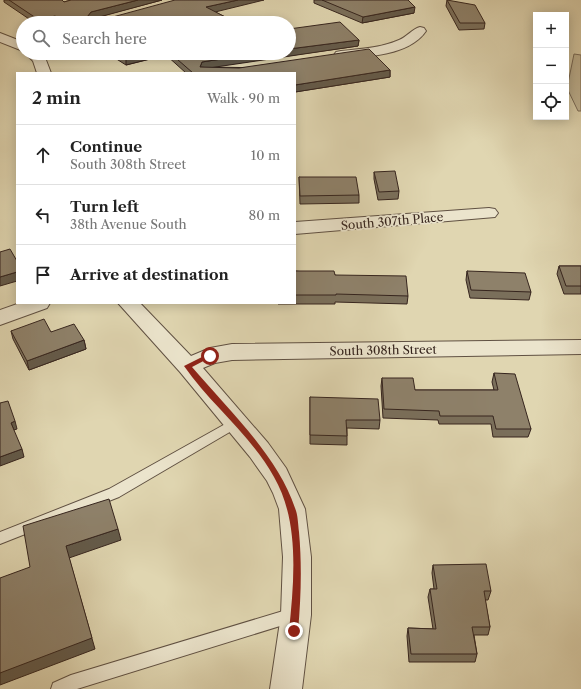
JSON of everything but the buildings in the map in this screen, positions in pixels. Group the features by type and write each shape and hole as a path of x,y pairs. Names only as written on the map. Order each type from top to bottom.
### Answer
{"street":[{"path":"331,57 368,52 398,45 412,39 420,31"},
{"path":"0,37 16,42"},
{"path":"38,60 44,72"},
{"name":"South 307th Place","path":"296,228 489,213"},
{"path":"0,318 37,304"},
{"path":"129,304 188,366 259,450 277,475 292,509 297,557 296,615 286,689"},
{"name":"South 308th Street","path":"188,366 210,356 236,352 581,347"}],"lane":[{"path":"0,538 114,493 236,422"},
{"path":"59,689 71,683 296,615"}],"shaded area":[{"path":"574,54 581,55 581,111 578,111 569,92 569,78"}],"route":[{"path":"210,356 197,360 188,366 259,450 277,475 292,509 297,557 297,597 294,631"}]}
